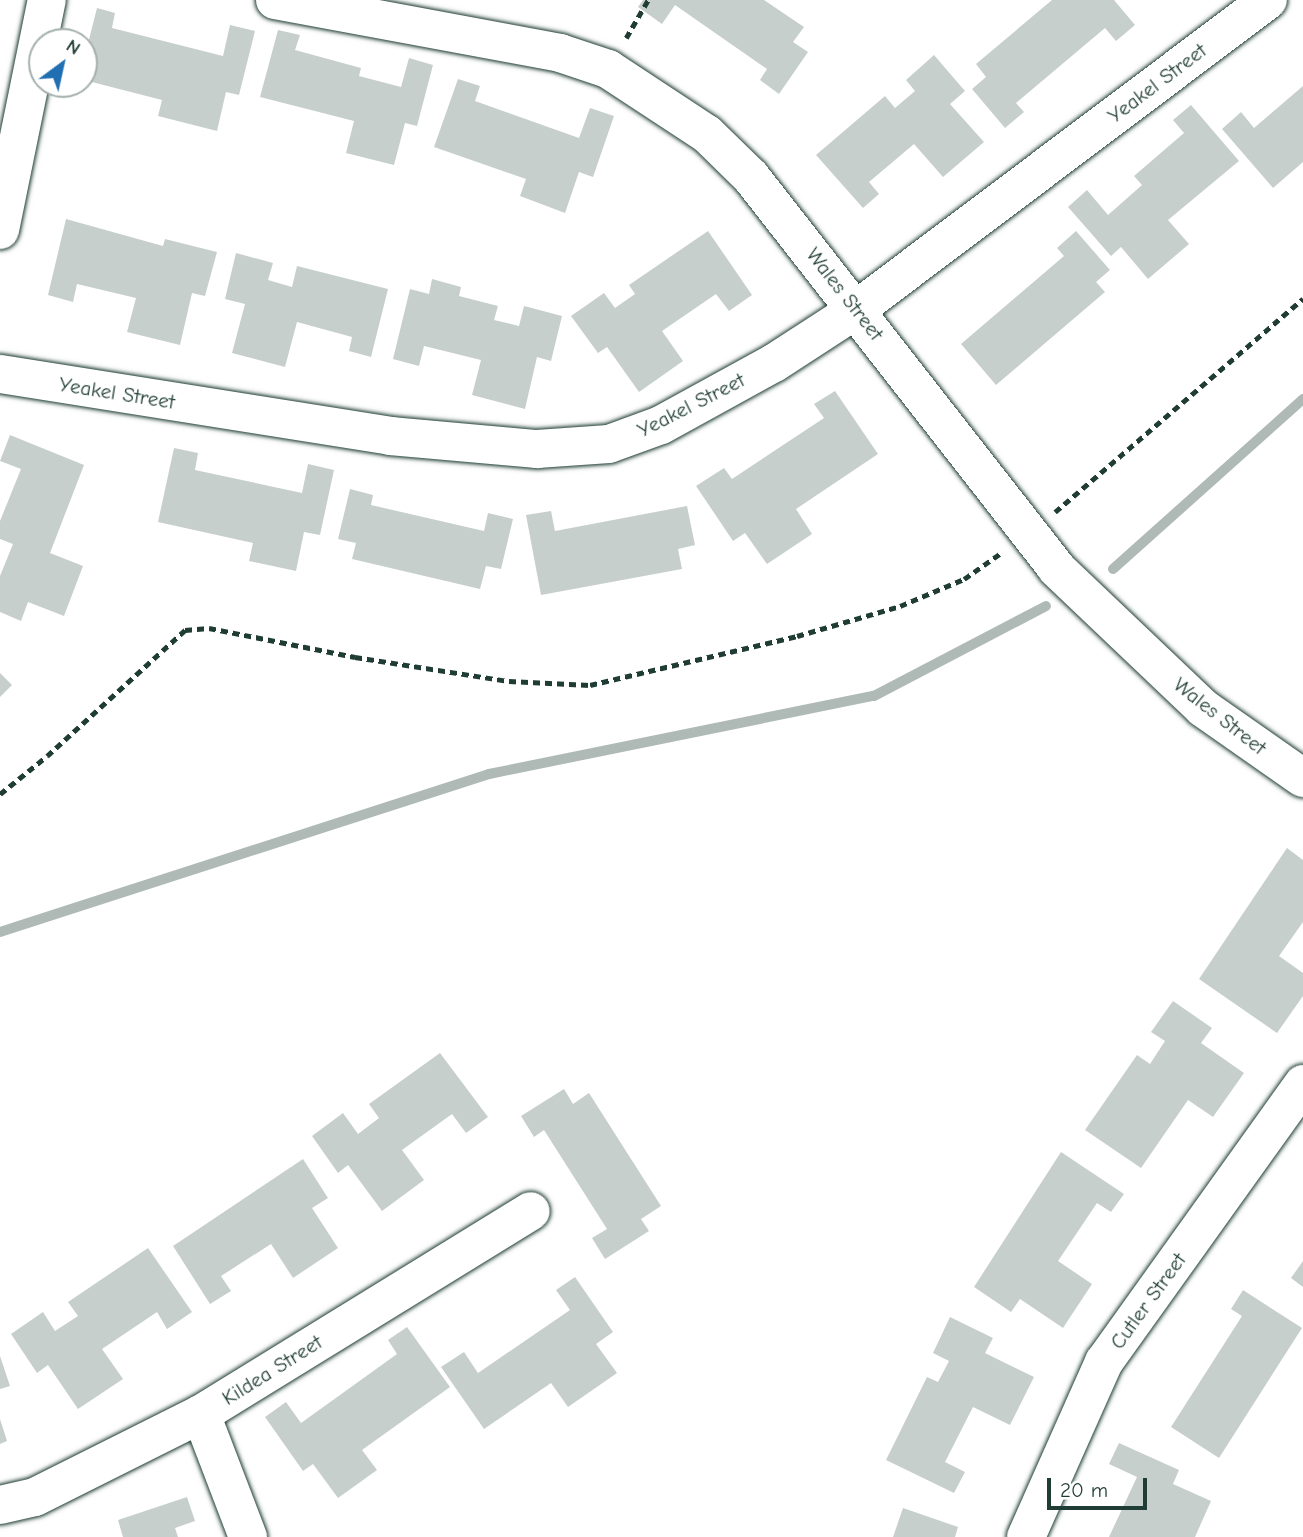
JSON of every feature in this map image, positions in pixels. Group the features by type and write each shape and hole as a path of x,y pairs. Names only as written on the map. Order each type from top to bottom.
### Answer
{"street":[{"path":"0,230 47,0"},
{"name":"Wales Street","path":"275,0 561,53 608,69 707,134 751,177 857,309 1056,568 1203,708 1303,778"},
{"name":"Yeakel Street","path":"0,374 390,436 537,449 609,444 661,425 774,363 857,309 1268,0"},
{"name":"Cutler Street","path":"1026,1537 1104,1362 1303,1084"},
{"name":"Kildea Street","path":"0,1505 35,1497 201,1414 531,1211"},
{"path":"201,1414 248,1537"}],"path":[{"path":"608,69 648,0"},
{"path":"0,794 47,756 185,630 209,628 355,657 509,681 590,685 772,643 900,606 964,579 1029,534 1303,299"}],"building":[{"path":"643,0 764,0 804,27 793,42 808,52 779,94 760,80 767,69 675,5 662,24 638,7"},
{"path":"1052,0 1114,0 1135,25 1116,41 1105,28 1016,103 1024,112 1005,128 972,89 986,77 976,64"},
{"path":"97,8 115,13 112,28 223,56 230,25 255,31 239,95 226,92 217,131 158,116 162,100 98,84 98,28 92,28"},
{"path":"278,30 300,35 295,50 361,68 359,76 401,87 409,58 433,65 417,126 405,123 394,165 346,153 354,121 260,97"},
{"path":"934,55 965,91 950,104 984,142 943,177 914,144 869,182 879,194 863,208 816,155 885,96 895,108 915,91 906,80"},
{"path":"458,79 480,86 475,101 579,138 590,108 614,116 593,177 579,172 565,213 520,196 526,179 434,147"},
{"path":"1303,86 1303,162 1273,188 1222,129 1241,112 1254,128"},
{"path":"1191,105 1239,161 1168,220 1189,244 1148,279 1121,247 1111,256 1068,207 1087,190 1108,215 1142,185 1134,176 1184,133 1173,120"},
{"path":"66,219 163,246 165,239 217,252 205,296 192,293 180,345 127,332 136,298 77,284 73,302 48,295"},
{"path":"708,231 752,295 729,311 716,294 662,331 683,361 639,392 607,347 598,353 571,316 604,293 615,308 635,294 629,285"},
{"path":"1076,231 1110,270 1096,282 1105,292 996,385 961,344 1064,256 1057,248"},
{"path":"236,253 273,263 268,280 292,287 297,266 388,289 371,357 349,351 352,337 297,322 285,367 232,353 245,304 225,299"},
{"path":"432,279 461,287 459,296 498,306 494,320 519,326 524,306 562,316 551,361 537,357 525,409 472,395 481,360 424,346 419,366 393,359 410,289 429,294"},
{"path":"835,391 878,454 796,509 812,534 767,564 745,533 733,541 696,486 724,468 732,479 824,418 814,404"},
{"path":"10,435 84,465 50,553 83,566 64,616 28,602 21,621 0,612 0,576 13,544 0,539 0,521 21,469 0,461"},
{"path":"174,448 198,453 195,470 302,493 308,464 334,470 320,535 304,532 296,571 249,561 253,543 158,522"},
{"path":"350,489 373,495 371,505 484,531 488,513 513,519 501,569 486,566 480,589 352,559 356,543 338,539"},
{"path":"687,506 695,545 678,549 682,569 541,595 526,515 551,511 555,531"},
{"path":"0,673 12,685 0,697"},
{"path":"1287,848 1303,860 1303,922 1279,956 1303,973 1303,996 1277,1033 1199,979"},
{"path":"1173,1001 1212,1028 1201,1043 1244,1073 1213,1117 1188,1100 1141,1168 1085,1130 1137,1055 1150,1064 1165,1041 1151,1032"},
{"path":"440,1053 488,1117 466,1133 452,1114 402,1150 424,1180 382,1211 348,1165 338,1173 312,1136 343,1113 358,1134 379,1118 369,1104"},
{"path":"564,1089 573,1104 589,1093 661,1206 641,1219 649,1231 605,1259 592,1238 607,1229 544,1130 534,1137 521,1116"},
{"path":"1061,1152 1124,1194 1111,1212 1097,1203 1058,1261 1092,1284 1063,1328 1020,1299 1011,1312 974,1287"},
{"path":"303,1159 328,1198 312,1208 338,1248 293,1278 271,1244 221,1276 231,1291 210,1304 173,1246"},
{"path":"148,1248 192,1312 167,1329 157,1312 102,1349 123,1379 78,1409 48,1365 37,1373 11,1334 43,1312 55,1331 78,1316 68,1302"},
{"path":"1303,1261 1303,1287 1291,1278"},
{"path":"575,1277 613,1332 596,1344 617,1373 568,1407 551,1383 484,1429 441,1367 464,1352 478,1373 570,1310 556,1290"},
{"path":"1243,1290 1302,1328 1219,1458 1171,1427 1242,1316 1231,1309"},
{"path":"950,1317 993,1338 985,1353 1034,1377 1010,1425 973,1407 945,1462 965,1472 954,1493 886,1460 927,1377 938,1382 949,1361 933,1353"},
{"path":"407,1327 450,1387 362,1450 377,1470 338,1498 313,1464 303,1471 265,1417 286,1402 301,1423 397,1354 388,1340"},
{"path":"0,1356 10,1386 0,1389"},
{"path":"0,1419 7,1441 0,1444"},
{"path":"1119,1443 1179,1470 1173,1484 1211,1501 1195,1537 1109,1537 1137,1477 1109,1464"},
{"path":"187,1497 195,1521 175,1528 178,1537 123,1537 118,1520"},
{"path":"903,1508 958,1527 955,1537 893,1537"}],"waterway":[{"path":"1113,569 1303,399"},
{"path":"0,932 489,774 874,696 1046,606"}]}
